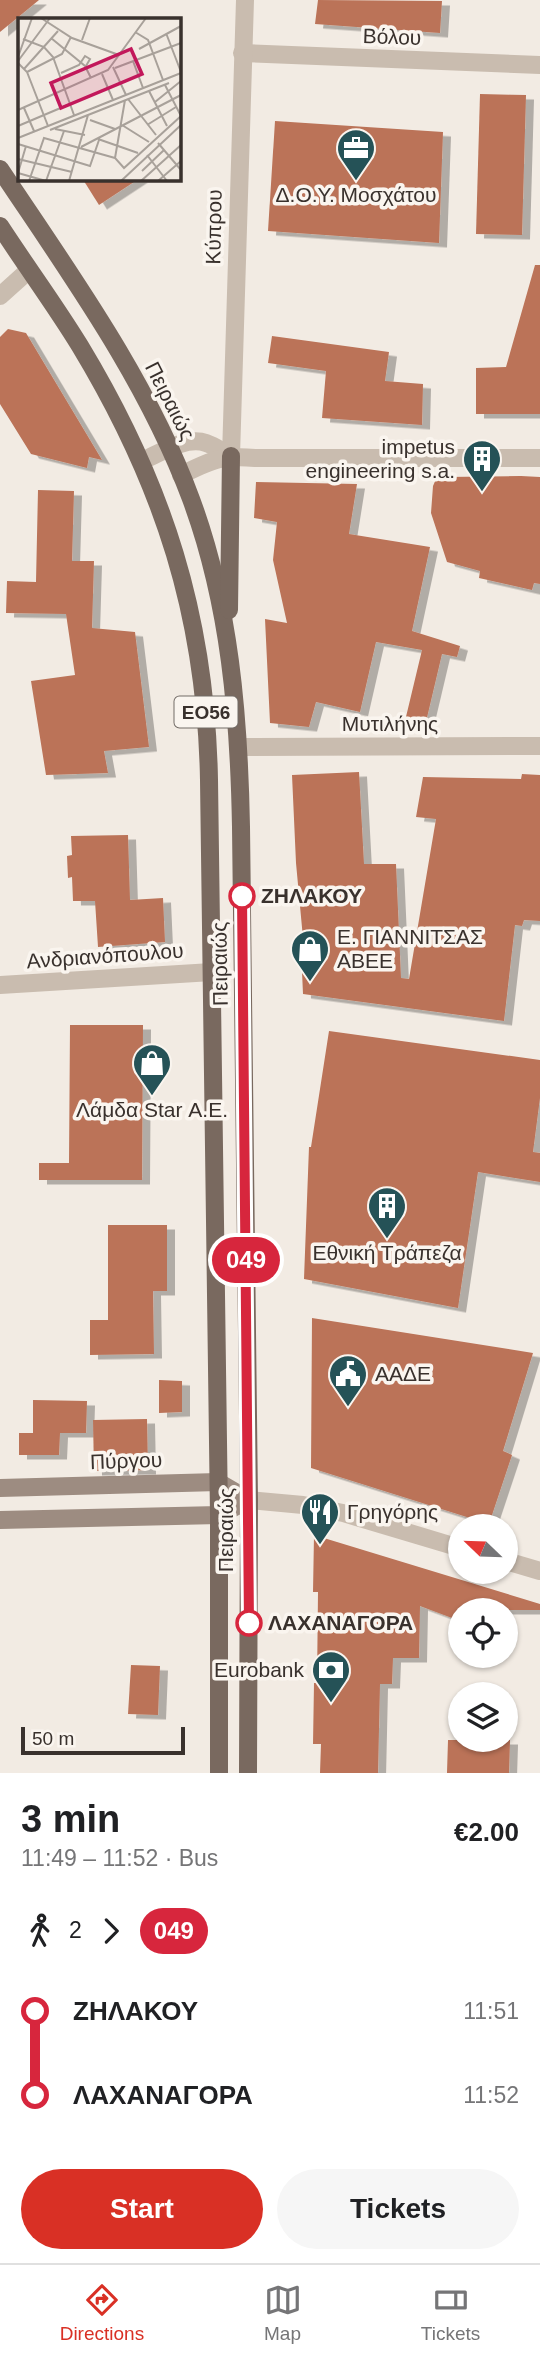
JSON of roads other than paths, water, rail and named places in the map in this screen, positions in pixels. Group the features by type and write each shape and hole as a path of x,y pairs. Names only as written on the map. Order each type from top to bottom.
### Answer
{"main road":[{"name":"Πειραιώς","path":"0,169 59,257 156,420 181,475 204,540 230,659 240,747 249,1500 248,1773"},
{"name":"Πειραιώς","path":"0,226 79,344 142,461 176,550 200,659 209,748 219,1515 219,1773"},
{"path":"230,659 228,563 231,456"}],"street":[{"name":"Κύπρου","path":"231,456 245,0"},
{"name":"Βόλου","path":"242,53 540,65"},
{"path":"0,296 29,270"},
{"path":"142,461 197,441 231,456"},
{"path":"181,475 203,464 231,456 540,458"},
{"name":"Μυτιλήνης","path":"240,747 540,746"},
{"name":"Ανδριανόπουλου","path":"0,985 212,972"},
{"path":"218,1482 249,1500 303,1505 343,1513 448,1544"},
{"name":"Πύργου","path":"0,1488 218,1482"},
{"path":"0,1520 219,1515 249,1500"},
{"path":"518,1565 540,1571"}],"place":[{"name":"Δ.Ο.Υ. Μοσχάτου","path":"356,182"},
{"name":"impetus engineering s.a.","path":"482,493"},
{"name":"ΖΗΛΑΚΟΥ","path":"242,896"},
{"name":"Ε. ΓΙΑΝΝΙΤΣΑΣ ΑΒΕΕ","path":"310,983"},
{"name":"Λάμδα Star Α.Ε.","path":"152,1097"},
{"name":"Εθνική Τράπεζα","path":"387,1240"},
{"name":"ΑΑΔΕ","path":"348,1408"},
{"name":"Γρηγόρης","path":"320,1546"},
{"name":"ΛΑΧΑΝΑΓΟΡΑ","path":"249,1623"},
{"name":"Eurobank","path":"331,1704"}]}
